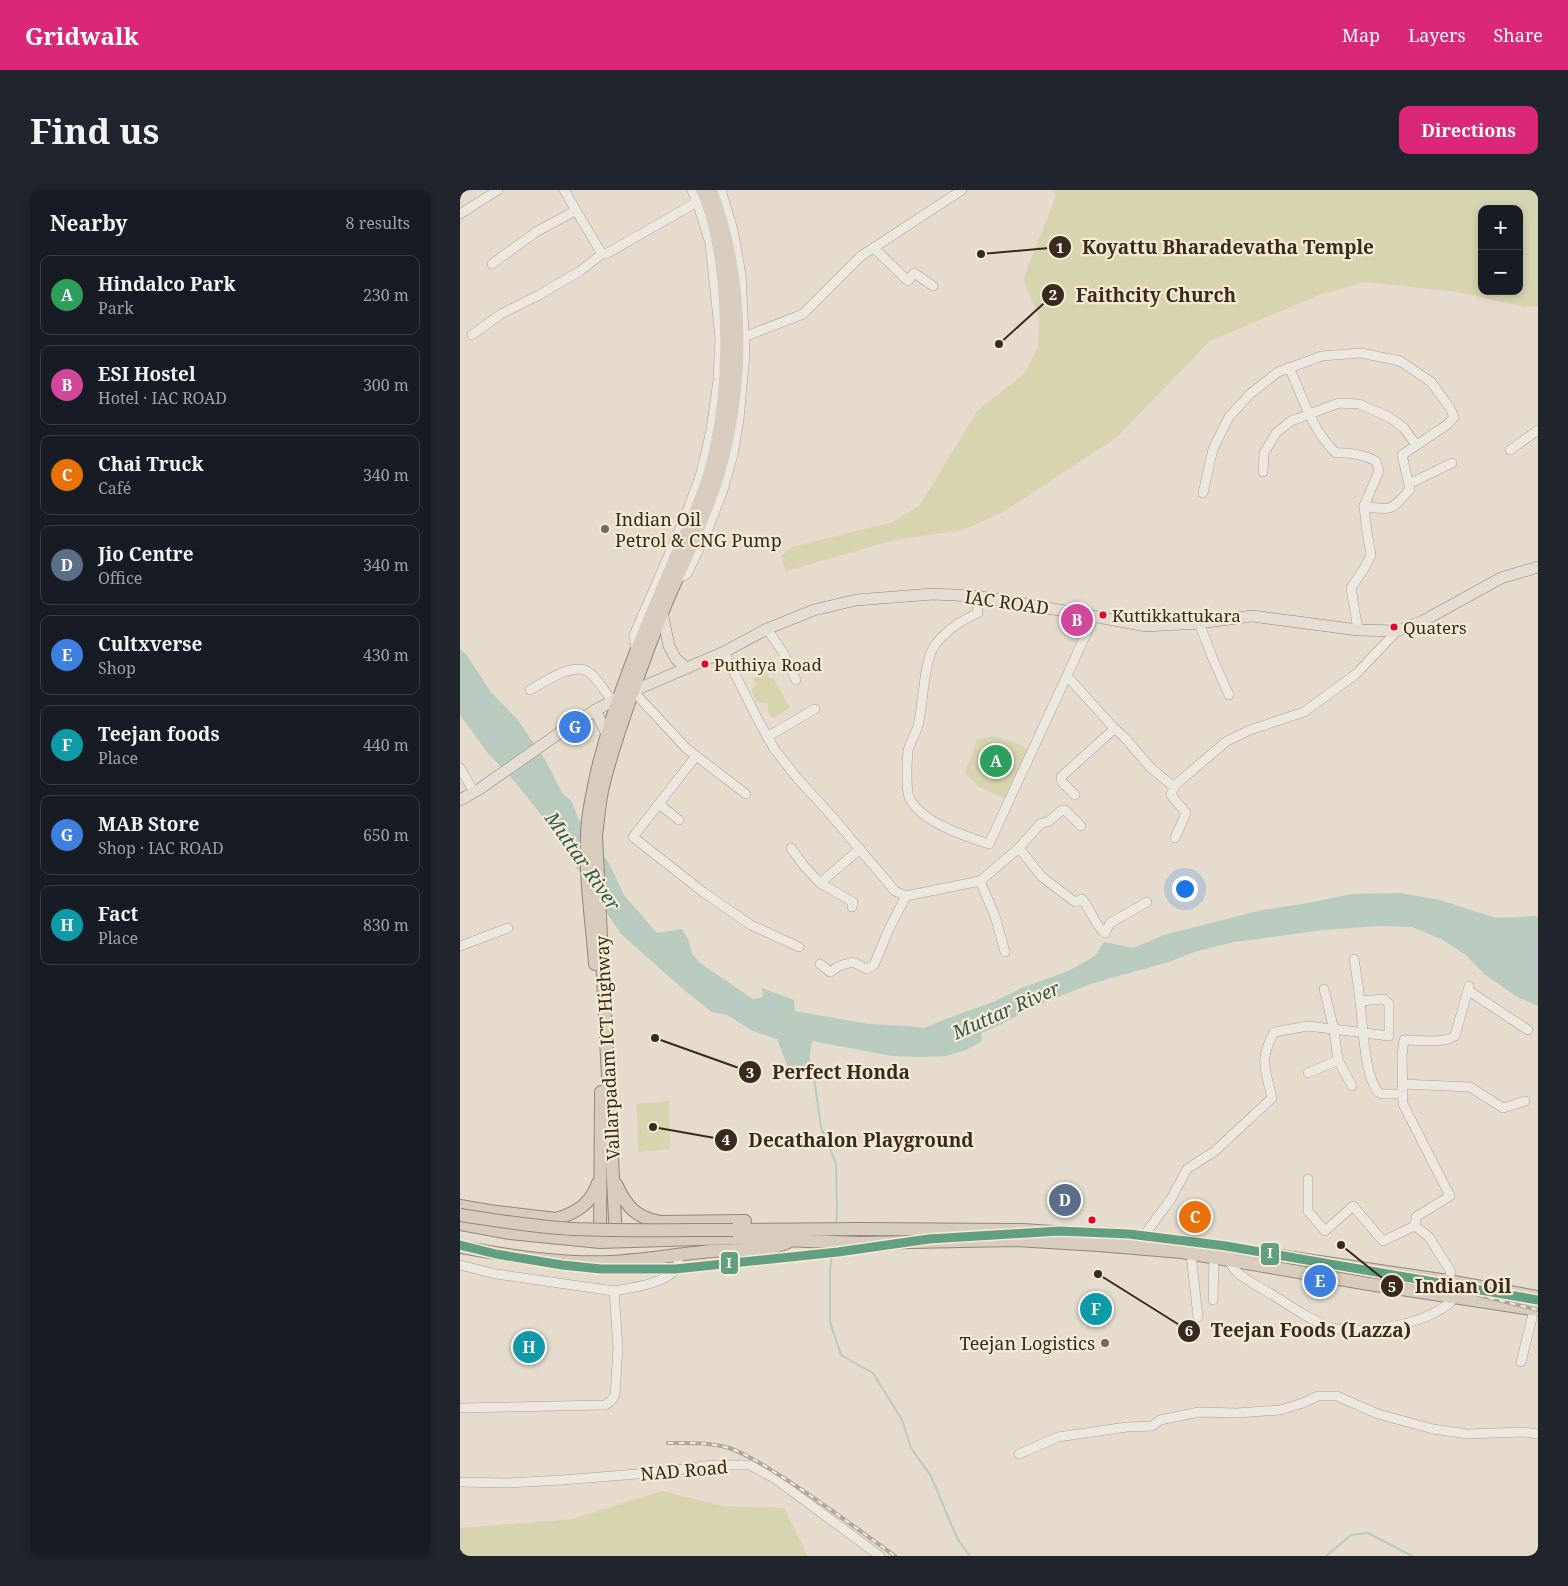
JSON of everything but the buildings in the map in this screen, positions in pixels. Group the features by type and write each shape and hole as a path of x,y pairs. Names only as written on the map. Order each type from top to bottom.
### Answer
{"highway":[{"name":"Vallarpadam ICT Highway","path":"597,791 662,612 704,514 718,475 726,442 735,379 737,323 734,279 726,238 711,190"},
{"name":"Vallarpadam ICT Highway","path":"616,1242 607,1177 601,1088 599,959 586,861 586,834 616,699 702,493 715,452 726,371 724,285 718,241 699,196"},
{"name":"Vallarpadam ICT Highway","path":"600,1242 607,1177"},
{"path":"460,1206 556,1219 579,1210 607,1177 627,1204 647,1220 660,1222 758,1221 770,1229"},
{"path":"460,1215 515,1224 572,1229 770,1229 860,1243 1015,1240 1098,1245 1191,1254 1430,1294 1537,1306"},
{"path":"460,1224 510,1233 600,1242 731,1238 792,1240 860,1228 1023,1230 1142,1238 1198,1244 1448,1281 1537,1306"},
{"path":"460,1247 524,1258 565,1262 611,1262 776,1248 792,1240"},
{"path":"1430,1294 1433,1279"}],"main road":[{"name":"IAC ROAD","path":"460,800 478,790 575,722 616,699 724,652 767,629 814,610 856,600 933,594 976,596 1146,626 1199,623 1252,616 1358,630 1397,630 1423,621 1501,578 1538,567"},
{"path":"662,612 669,646 676,659 686,668"},
{"path":"595,710 608,736"}],"street":[{"path":"460,214 498,190"},
{"path":"564,190 602,254"},
{"path":"472,335 501,314 580,271 602,254 606,254 699,196 692,190"},
{"path":"676,580 687,574 707,532 723,490 739,420 745,354 741,274 733,230 721,190"},
{"path":"744,337 803,314 861,256 962,190"},
{"path":"492,264 536,232 576,209"},
{"path":"874,248 908,281 914,274 933,286"},
{"path":"1203,493 1213,449 1229,416 1250,394 1278,372 1289,367 1322,356 1361,353 1400,361 1432,382 1454,417 1448,424 1402,455 1410,489 1395,507 1383,509 1364,506"},
{"path":"1289,367 1309,414 1326,445 1336,453 1346,452 1366,456 1376,461 1379,471 1364,506 1371,555 1366,567 1351,588 1358,630"},
{"path":"1263,472 1264,453 1276,432 1291,421 1339,403 1359,404 1389,417 1404,428 1416,445"},
{"path":"1510,450 1538,430"},
{"path":"1409,484 1452,463"},
{"path":"976,596 978,613 964,620 934,646 929,661 918,726 908,750 909,796 918,810 929,818 989,844 1094,617"},
{"path":"1199,623 1228,695"},
{"path":"767,629 784,654 796,680"},
{"path":"1175,838 1186,814 1171,795 1174,787 1227,741 1250,730 1304,712 1356,674 1397,630"},
{"path":"724,652 775,750 895,891 906,896 980,881 1019,848 1040,824 1050,821 1062,810 1065,810 1081,826"},
{"path":"530,690 567,670 585,670 616,699"},
{"path":"1067,676 1151,768 1174,787"},
{"path":"633,691 681,743 746,794"},
{"path":"767,737 815,709"},
{"path":"1075,795 1062,782 1061,777 1114,729"},
{"path":"696,756 633,837 704,892 750,924 799,947"},
{"path":"460,768 478,790"},
{"path":"659,804 680,820"},
{"path":"790,848 813,877 853,902 852,907"},
{"path":"1019,848 1042,877 1075,902 1082,898 1099,928 1105,933 1110,923 1147,902"},
{"path":"820,883 860,849"},
{"path":"980,881 995,916 1005,952"},
{"path":"820,964 830,972 839,966 853,962 867,969 874,965 906,896"},
{"path":"460,946 508,928"},
{"path":"1354,959 1370,1076 1378,1092 1382,1094 1402,1094"},
{"path":"1324,989 1334,1030 1338,1060 1352,1086"},
{"path":"1415,1226 1416,1217 1450,1196 1403,1104 1402,1055 1404,1040 1441,1040 1455,1036 1469,989 1528,1030"},
{"path":"1142,1238 1171,1199 1187,1169 1215,1151 1272,1098 1264,1063 1266,1048 1274,1032 1308,1026 1389,1036 1389,1004 1384,999 1360,1001"},
{"path":"1308,1073 1338,1060"},
{"path":"1402,1084 1470,1087 1502,1108 1526,1101"},
{"path":"1308,1180 1308,1211 1325,1231 1353,1206 1383,1241 1415,1226"},
{"path":"1415,1226 1430,1237 1451,1272 1448,1281"},
{"path":"1191,1254 1198,1317"},
{"path":"460,1265 496,1274 614,1291 648,1284 666,1277 677,1266 680,1255"},
{"path":"1213,1300 1214,1258"},
{"path":"1228,1260 1237,1273 1248,1280 1310,1317 1327,1326 1338,1329 1354,1330 1398,1326 1446,1306 1455,1297"},
{"path":"460,1408 605,1405 611,1401 614,1395 618,1347 614,1291"},
{"path":"1521,1362 1537,1306"},
{"path":"1019,1454 1058,1437 1127,1427 1152,1426 1160,1420 1199,1412 1237,1413 1280,1410 1318,1396 1337,1396 1378,1414 1434,1429 1467,1434 1524,1432 1538,1434"},
{"name":"NAD Road","path":"460,1482 506,1483 543,1481 662,1472 712,1464 750,1465 774,1478 880,1556"}],"shaded area":[{"path":"1054,190 1538,190 1538,306 1524,307 1458,292 1364,282 1319,295 1210,341 1116,438 1003,512 963,530 895,540 786,571 781,556 792,547 893,522 920,505 977,411 1024,374 1038,347 1039,317 1023,279 1056,196"},
{"path":"765,670 770,679 773,678 790,708 773,718 768,712 768,704 757,702 751,690 756,684 753,678"},
{"path":"993,736 1012,741 1028,750 1008,800 979,787 965,773 977,739"},
{"path":"669,1101 670,1149 638,1152 637,1104"},
{"path":"662,1491 723,1506 784,1508 808,1556 460,1556 460,1528 573,1519"}],"water":[{"name":"Muttar River","path":"460,649 466,654 491,692 518,720 546,761 562,793 572,802 578,818 610,865 624,895 657,933 682,929 689,941 692,954 700,963 753,999 763,997 762,988 794,1000 795,1011 869,1024 925,1028 1068,971 1095,956 1104,942 1133,948 1164,935 1262,910 1352,894 1400,893 1440,900 1496,918 1536,916 1538,918 1538,1006 1516,996 1484,974 1466,955 1441,939 1412,927 1380,926 1323,930 1234,942 1194,952 1169,962 1090,984 1036,1006 981,1033 982,1041 966,1050 946,1056 892,1056 812,1041 804,1071 788,1068 777,1039 753,1031 727,1015 712,1012 621,934 542,816 515,782 487,752 460,715"}],"waterway":[{"path":"808,1055 814,1078 821,1127 836,1164 836,1224"},
{"path":"833,1246 830,1271 830,1322 841,1355 873,1373 902,1420 911,1448 931,1476 957,1538 970,1556"},
{"path":"1326,1556 1351,1535 1368,1533 1412,1556"}],"railway":[{"path":"1478,1295 1538,1310"},
{"path":"668,1443 714,1445 742,1453 809,1494 895,1556"}],"transit line":[{"name":"I","path":"460,1245 496,1254 562,1265 601,1269 675,1269 838,1252 929,1239 1059,1231 1129,1234 1226,1246 1538,1300"}],"place":[{"name":"Koyattu Bharadevatha Temple","path":"981,254"},
{"name":"Faithcity Church","path":"999,344"},
{"name":"Indian Oil Petrol & CNG Pump","path":"605,529"},
{"name":"Kuttikkattukara","path":"1103,615"},
{"name":"ESI Hostel","path":"1077,620"},
{"name":"Quaters","path":"1394,627"},
{"name":"Puthiya Road","path":"705,664"},
{"name":"MAB Store","path":"575,727"},
{"name":"Hindalco Park","path":"996,761"},
{"name":"Perfect Honda","path":"655,1038"},
{"name":"Decathalon Playground","path":"653,1127"},
{"name":"Jio Centre","path":"1065,1200"},
{"name":"Chai Truck","path":"1195,1217"},
{"name":"Indian Oil","path":"1341,1245"},
{"name":"Teejan Foods (Lazza)","path":"1098,1274"},
{"name":"Cultxverse","path":"1320,1281"},
{"name":"Teejan foods","path":"1096,1309"},
{"name":"Teejan Logistics","path":"1105,1343"},
{"name":"Fact","path":"529,1347"}]}
